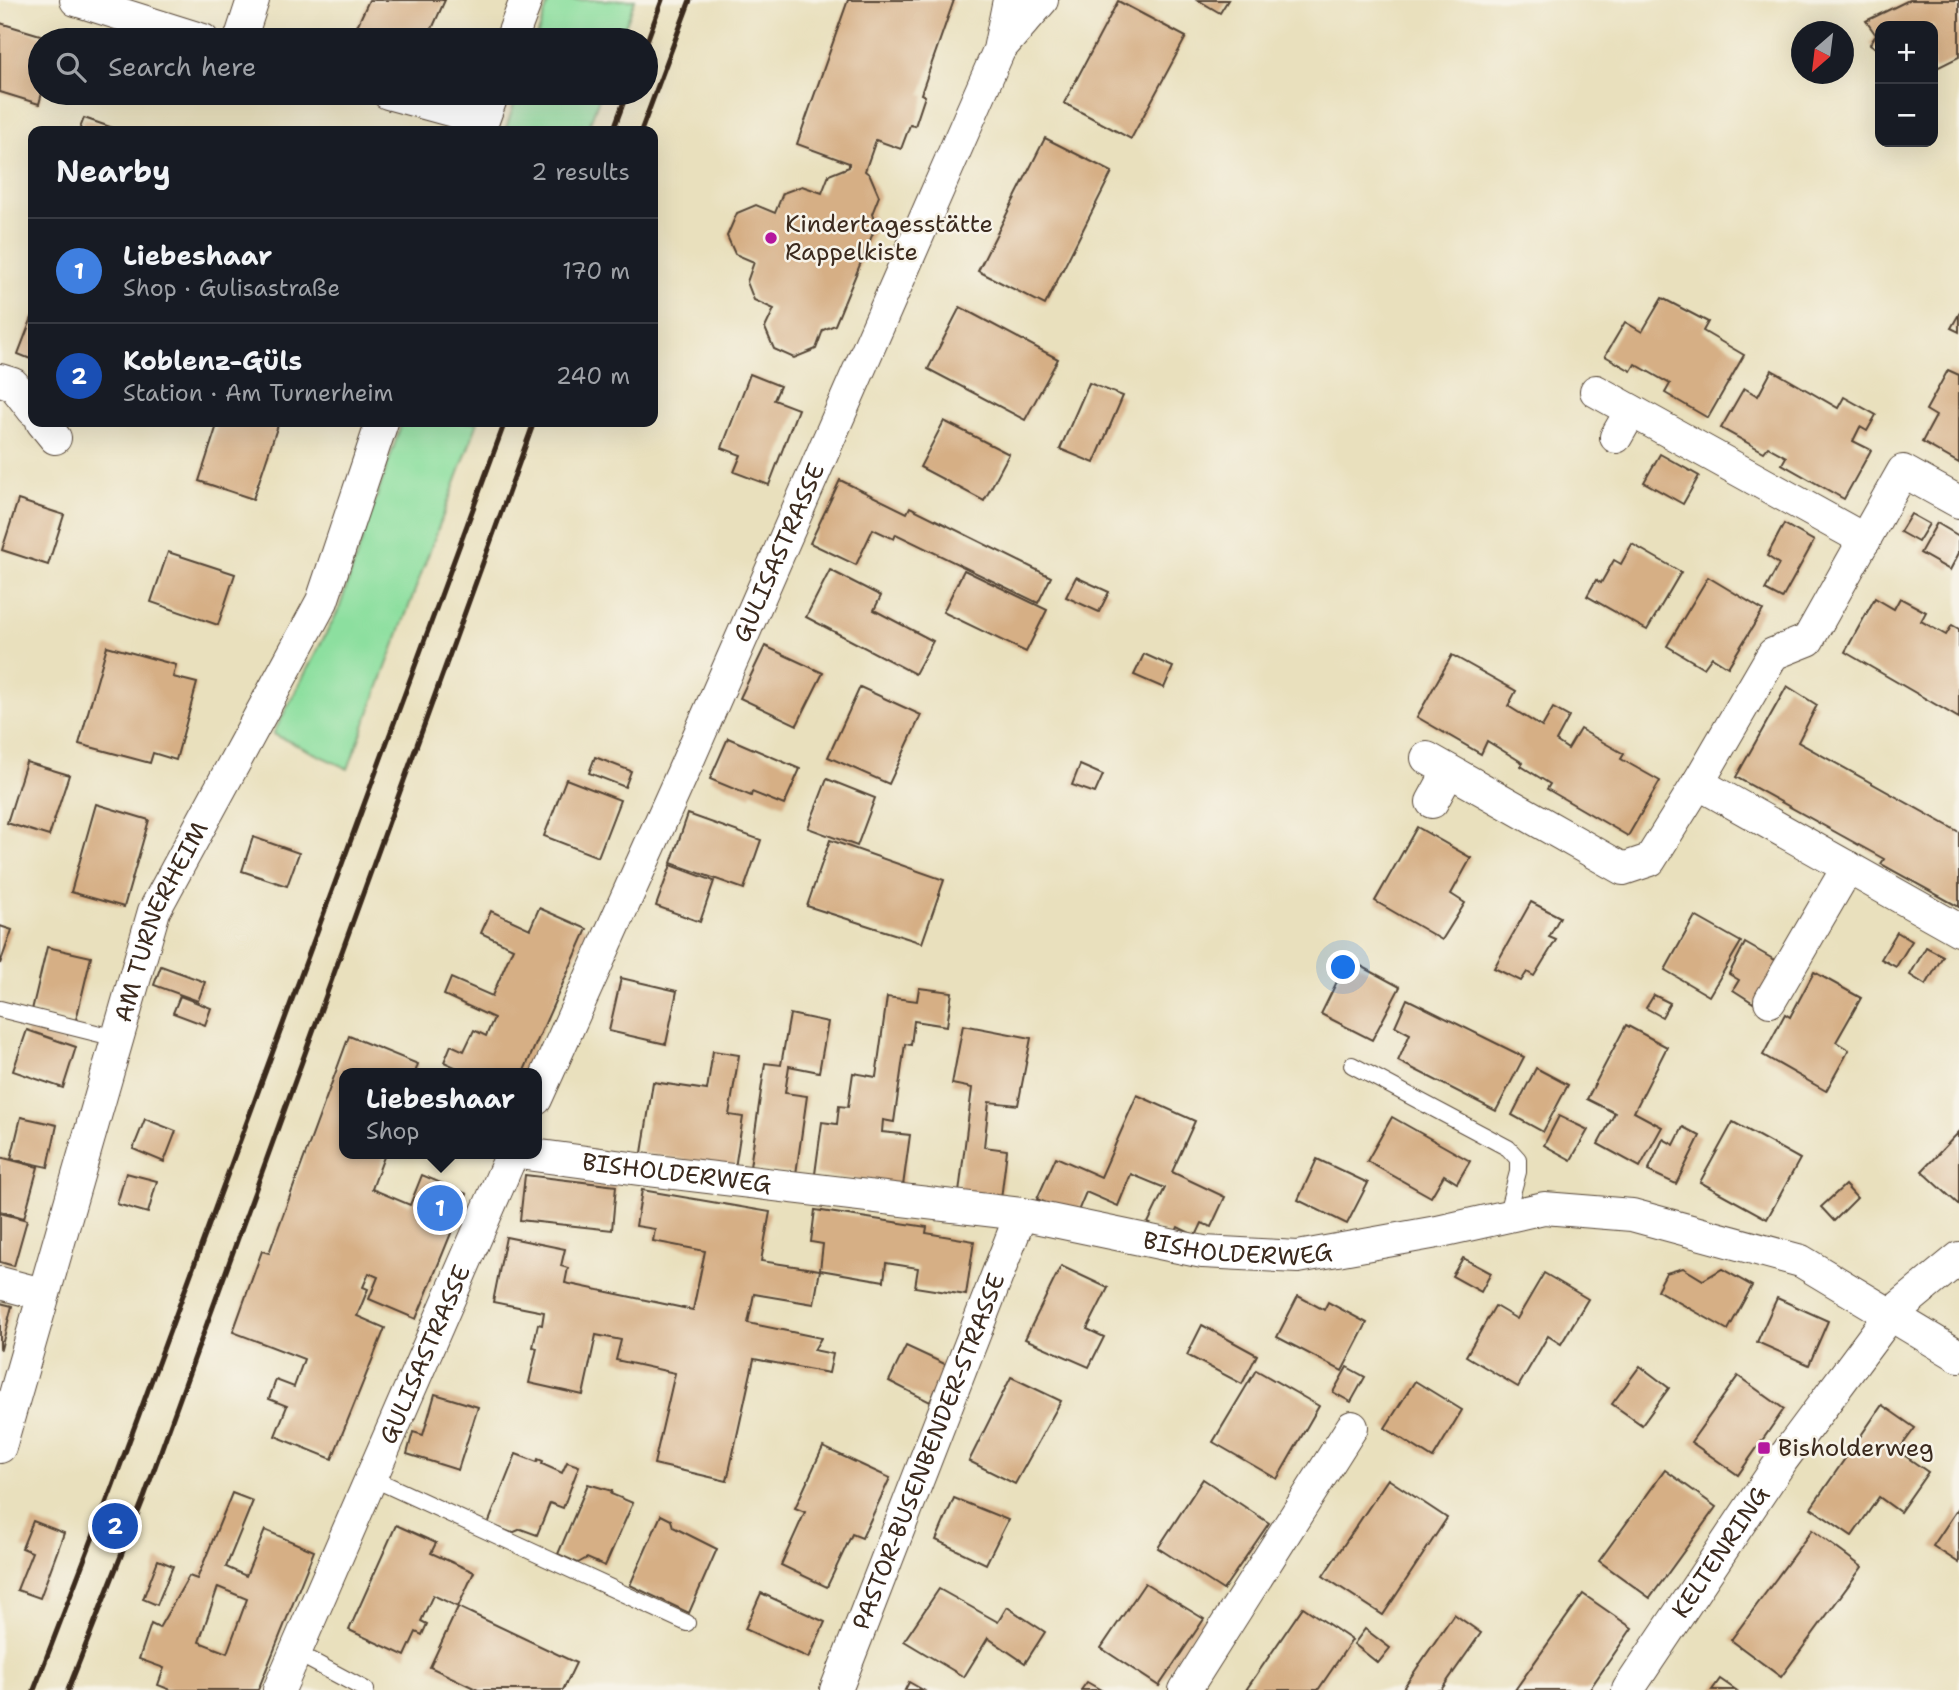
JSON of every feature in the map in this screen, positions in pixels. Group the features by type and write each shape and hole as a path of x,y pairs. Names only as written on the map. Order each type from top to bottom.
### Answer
{"street":[{"path":"76,0 164,28"},
{"path":"244,28 253,0"},
{"path":"516,28 526,0"},
{"name":"GULISASTRASSE","path":"542,1086 688,760 999,50 1009,0"},
{"path":"999,50 1042,0"},
{"path":"443,105 485,114"},
{"path":"0,380 13,384 28,404"},
{"path":"1596,391 1624,424 1865,540"},
{"name":"AM TURNERHEIM","path":"0,1447 153,911 322,601 380,427"},
{"path":"1432,802 1438,764 1623,869 1650,860 1773,654 1808,640 1903,471 1959,502"},
{"path":"1698,783 1755,823 1848,867 1959,930"},
{"path":"1770,1001 1848,867"},
{"name":"BISHOLDERWEG","path":"542,1156 1021,1214 1203,1252 1298,1257 1437,1232 1544,1208 1632,1215 1801,1261 1959,1356"},
{"name":"GULISASTRASSE","path":"279,1690 510,1159"},
{"name":"PASTOR-BUSENBENDER-STRASSE","path":"836,1690 1021,1214"},
{"name":"KELTENRING","path":"1628,1690 1782,1460 1890,1315 1959,1258"},
{"path":"0,1283 42,1294"},
{"path":"1185,1690 1352,1427"}],"lane":[{"path":"0,1009 116,1038"},
{"path":"1352,1065 1508,1148 1518,1159 1518,1172 1506,1216"},
{"path":"372,1478 687,1623"},
{"path":"295,1652 366,1690"}],"green space":[{"path":"549,0 635,0 624,28 540,28"},
{"path":"514,105 597,105 589,126 507,126"},
{"path":"400,427 476,427 348,769 273,734 339,609"}],"building":[{"path":"369,0 445,0 432,28 356,28"},
{"path":"848,0 954,0 921,94 925,96 915,126 910,125 901,149 876,140 865,171 870,175 879,196 872,214 876,226 835,325 823,330 816,349 794,358 774,349 765,328 774,309 754,300 747,282 754,262 735,254 727,236 737,213 756,205 775,213 783,193 802,186 822,193 829,175 849,167 849,163 797,144"},
{"path":"1198,0 1228,0 1220,13"},
{"path":"1909,0 1959,0 1959,57 1938,68 1938,21 1875,21 1875,34 1866,21"},
{"path":"1118,1 1186,37 1131,139 1064,103"},
{"path":"0,23 28,31 28,101 0,92"},
{"path":"84,118 107,126 81,126"},
{"path":"1045,138 1112,172 1045,305 978,271"},
{"path":"1662,298 1708,322 1703,331 1744,355 1708,418 1665,393 1670,384 1635,364 1631,371 1605,356 1625,322 1642,332"},
{"path":"960,307 1058,359 1025,420 928,369"},
{"path":"1959,314 1959,332 1951,328"},
{"path":"28,328 28,358 18,354"},
{"path":"1772,370 1838,408 1844,397 1876,415 1867,431 1860,427 1853,441 1871,450 1844,499 1782,464 1786,457 1768,447 1764,452 1721,428 1744,388 1758,396"},
{"path":"1948,370 1959,375 1959,463 1922,442 1936,416 1926,410"},
{"path":"750,374 780,386 774,400 798,409 769,485 734,472 741,455 722,448"},
{"path":"1089,383 1123,396 1094,463 1060,449"},
{"path":"944,421 1009,454 984,501 920,467"},
{"path":"216,427 277,427 253,499 199,481"},
{"path":"1660,454 1699,476 1683,504 1644,482"},
{"path":"840,480 907,513 910,507 1051,577 1038,603 896,534 894,539 873,529 856,565 810,543"},
{"path":"18,500 64,515 48,565 2,550"},
{"path":"1911,514 1929,524 1918,542 1900,532"},
{"path":"1937,523 1959,536 1959,553 1950,570 1920,553"},
{"path":"1784,524 1814,541 1782,599 1765,590 1779,564 1767,556"},
{"path":"1632,544 1681,572 1647,630 1587,596 1596,580 1601,583 1614,560 1621,564"},
{"path":"168,552 235,574 218,625 151,602"},
{"path":"830,570 881,596 874,610 933,641 915,674 806,617"},
{"path":"964,570 1047,610 1026,652 943,612"},
{"path":"1076,577 1109,592 1099,612 1066,597"},
{"path":"1708,577 1763,610 1728,667 1712,657 1704,668 1667,646"},
{"path":"1875,598 1894,609 1900,598 1926,612 1921,621 1946,635 1952,625 1959,629 1959,718 1845,652"},
{"path":"107,646 176,665 173,677 197,683 176,760 153,753 150,763 79,744"},
{"path":"765,646 823,673 797,725 740,698"},
{"path":"1144,654 1173,667 1164,688 1134,675"},
{"path":"1452,655 1516,691 1508,706 1542,727 1553,708 1569,717 1556,741 1568,749 1580,729 1624,754 1621,759 1660,781 1628,836 1547,789 1550,784 1521,766 1523,763 1487,741 1481,754 1417,717"},
{"path":"1787,686 1817,705 1798,742 1959,832 1959,907 1881,864 1884,859 1736,777"},
{"path":"860,687 921,715 889,784 828,757"},
{"path":"728,738 800,769 784,805 752,792 751,796 710,779"},
{"path":"595,757 631,771 625,787 589,773"},
{"path":"26,762 69,775 49,836 7,823"},
{"path":"1080,765 1103,775 1095,793 1072,785"},
{"path":"566,779 620,800 598,857 544,836"},
{"path":"827,779 875,798 857,846 808,828"},
{"path":"96,804 149,820 124,907 71,892"},
{"path":"688,814 761,840 744,889 671,863"},
{"path":"1417,827 1471,858 1451,894 1465,903 1442,940 1375,901"},
{"path":"253,837 299,853 287,886 242,871"},
{"path":"830,840 944,880 922,943 807,906"},
{"path":"671,865 714,881 700,922 656,906"},
{"path":"1531,902 1560,917 1549,937 1556,940 1534,976 1527,972 1521,981 1494,968"},
{"path":"539,908 587,929 525,1068 457,1068 444,1062 451,1045 464,1051 474,1030 486,1036 494,1018 444,995 451,978 492,996 513,948 481,933 491,911 530,929"},
{"path":"1695,916 1741,942 1709,996 1665,970"},
{"path":"0,926 12,930 0,964"},
{"path":"1897,932 1912,941 1896,967 1881,959"},
{"path":"1745,943 1780,963 1755,1004 1733,990 1739,980 1729,974"},
{"path":"47,947 91,957 76,1020 32,1010"},
{"path":"1926,947 1943,956 1926,985 1910,975"},
{"path":"1348,959 1400,987 1372,1040 1321,1014"},
{"path":"161,966 205,982 198,1001 154,985"},
{"path":"1814,972 1861,998 1836,1042 1849,1050 1826,1091 1763,1055 1785,1014 1790,1017"},
{"path":"621,978 677,991 666,1044 609,1031"},
{"path":"919,988 952,992 947,1026 914,1021 911,1045 905,1044 894,1122 883,1120 882,1132 910,1135 903,1186 815,1174 822,1122 837,1124 839,1106 848,1107 853,1073 876,1077 887,997 917,1001"},
{"path":"1654,995 1670,1003 1662,1017 1646,1008"},
{"path":"180,996 211,1008 205,1025 173,1013"},
{"path":"1407,999 1524,1057 1496,1111 1398,1061 1410,1034 1395,1026"},
{"path":"790,1014 828,1022 819,1072 789,1066 785,1093 807,1096 796,1174 750,1167 765,1063 781,1065"},
{"path":"963,1025 1031,1038 1018,1105 989,1102 984,1147 1007,1150 1001,1199 959,1193 972,1088 952,1084"},
{"path":"1626,1025 1667,1047 1634,1112 1662,1127 1640,1167 1598,1144 1615,1113 1587,1099"},
{"path":"27,1030 76,1047 63,1088 13,1071"},
{"path":"349,1036 418,1064 417,1068 339,1068 339,1159 383,1159 372,1189 410,1205 422,1175 467,1194 416,1319 369,1299 378,1277 369,1273 363,1287 368,1289 357,1316 385,1328 332,1459 275,1436 287,1406 269,1399 276,1380 294,1387 304,1359 233,1332 262,1251 269,1253"},
{"path":"713,1051 739,1055 729,1115 743,1117 735,1168 642,1153 653,1082 707,1090"},
{"path":"1536,1068 1568,1085 1543,1132 1512,1115"},
{"path":"1137,1095 1195,1121 1172,1172 1225,1197 1211,1227 1202,1223 1196,1236 1178,1227 1174,1236 1148,1223 1165,1188 1131,1174 1118,1206 1086,1192 1076,1216 1037,1199 1056,1157 1101,1177"},
{"path":"1559,1116 1588,1130 1571,1160 1544,1145"},
{"path":"21,1117 57,1125 48,1167 11,1159"},
{"path":"1392,1117 1470,1161 1457,1183 1444,1175 1431,1197 1367,1161"},
{"path":"145,1119 176,1131 164,1162 133,1149"},
{"path":"1733,1122 1800,1159 1767,1219 1700,1182"},
{"path":"1683,1127 1700,1136 1676,1184 1648,1171 1663,1139 1674,1145"},
{"path":"1959,1132 1959,1205 1922,1171"},
{"path":"0,1157 38,1167 24,1218 0,1211"},
{"path":"1317,1159 1368,1183 1347,1224 1298,1200"},
{"path":"126,1173 157,1181 148,1213 117,1204"},
{"path":"525,1175 616,1186 612,1230 520,1220"},
{"path":"1845,1185 1857,1198 1834,1221 1821,1207"},
{"path":"642,1190 770,1212 761,1261 820,1270 814,1304 754,1294 748,1323 821,1338 814,1350 833,1354 829,1373 754,1359 727,1481 654,1464 675,1373 616,1360 621,1340 596,1335 583,1395 529,1383 537,1348 533,1347 538,1324 542,1325 544,1312 493,1302 506,1237 565,1249 561,1266 568,1268 565,1283 693,1310 705,1251 653,1241 655,1229 636,1226"},
{"path":"815,1210 927,1227 926,1233 974,1241 966,1295 915,1287 918,1268 886,1263 884,1281 820,1270 823,1244 811,1242"},
{"path":"0,1213 27,1220 14,1266 0,1262"},
{"path":"1463,1258 1491,1273 1481,1292 1452,1276"},
{"path":"1061,1266 1108,1288 1087,1329 1104,1337 1089,1367 1025,1339"},
{"path":"1683,1268 1703,1280 1722,1269 1752,1286 1728,1330 1657,1290 1666,1273"},
{"path":"1544,1273 1588,1299 1561,1344 1548,1336 1518,1387 1466,1356 1495,1306 1517,1319"},
{"path":"1298,1296 1324,1310 1328,1302 1367,1323 1342,1371 1277,1337"},
{"path":"1777,1298 1828,1321 1809,1365 1757,1342"},
{"path":"0,1303 12,1306 1,1349 0,1348"},
{"path":"1202,1325 1257,1355 1242,1384 1187,1355"},
{"path":"906,1346 947,1365 930,1402 889,1381"},
{"path":"1640,1366 1669,1388 1642,1425 1612,1404"},
{"path":"1347,1367 1365,1377 1351,1402 1333,1392"},
{"path":"1256,1370 1319,1406 1277,1479 1213,1442"},
{"path":"1738,1376 1784,1409 1738,1475 1691,1442"},
{"path":"1011,1377 1061,1401 1015,1484 969,1461"},
{"path":"1415,1381 1462,1410 1433,1458 1385,1428"},
{"path":"435,1394 478,1407 458,1470 407,1454 413,1432 423,1435"},
{"path":"1882,1405 1915,1428 1898,1451 1928,1472 1900,1512 1879,1497 1852,1536 1811,1508"},
{"path":"823,1447 890,1478 862,1538 852,1534 827,1587 781,1565 805,1512 795,1508"},
{"path":"516,1454 537,1462 538,1459 543,1461 542,1464 562,1473 567,1462 579,1466 563,1508 550,1503 537,1535 521,1529 512,1533 488,1524"},
{"path":"1665,1470 1716,1507 1650,1598 1599,1561"},
{"path":"1203,1479 1269,1523 1223,1590 1158,1548"},
{"path":"1388,1479 1447,1518 1383,1615 1323,1576"},
{"path":"588,1484 612,1491 611,1494 633,1503 605,1566 587,1558 578,1563 558,1554"},
{"path":"232,1493 253,1501 226,1567 246,1576 265,1530 314,1551 258,1690 171,1690 158,1685 164,1668 139,1659 151,1624 159,1628 189,1576 197,1579","holes":["218,1587 247,1599 227,1653 199,1642"]},
{"path":"954,1498 1008,1520 986,1564 936,1540"},
{"path":"1959,1507 1959,1563 1933,1546"},
{"path":"661,1515 671,1520 673,1527 717,1549 689,1613 630,1585"},
{"path":"33,1521 64,1533 40,1598 17,1590 32,1552 22,1548"},
{"path":"396,1525 436,1543 431,1553 474,1572 458,1607 433,1595 421,1621 427,1624 422,1635 416,1632 405,1656 349,1630"},
{"path":"1812,1530 1862,1567 1781,1677 1731,1640"},
{"path":"158,1560 173,1566 157,1605 143,1599"},
{"path":"1145,1583 1204,1619 1159,1686 1101,1648"},
{"path":"939,1589 998,1622 1007,1607 1045,1632 1025,1663 988,1638 964,1677 904,1641"},
{"path":"761,1593 825,1622 809,1658 745,1629"},
{"path":"1583,1594 1632,1628 1589,1690 1515,1690"},
{"path":"458,1607 576,1663 563,1690 478,1690 430,1667"},
{"path":"1303,1607 1352,1640 1318,1690 1246,1690"},
{"path":"1454,1614 1481,1633 1441,1690 1402,1690"},
{"path":"1365,1629 1390,1648 1378,1663 1354,1644"},
{"path":"1720,1679 1736,1690 1712,1690"},
{"path":"909,1682 923,1690 905,1690"},
{"path":"1087,1682 1101,1690 1081,1690"}],"railway":[{"path":"652,28 662,0"},
{"path":"658,86 690,0"},
{"path":"615,126 623,105"},
{"path":"643,126 651,105"},
{"path":"34,1690 113,1485 503,427"},
{"path":"68,1690 143,1500 532,427"}],"place":[{"name":"Kindertagesstätte Rappelkiste","path":"771,238"},
{"name":"Liebeshaar","path":"440,1208"},
{"name":"Bisholderweg","path":"1764,1448"},
{"name":"Koblenz-Güls","path":"115,1526"}]}
